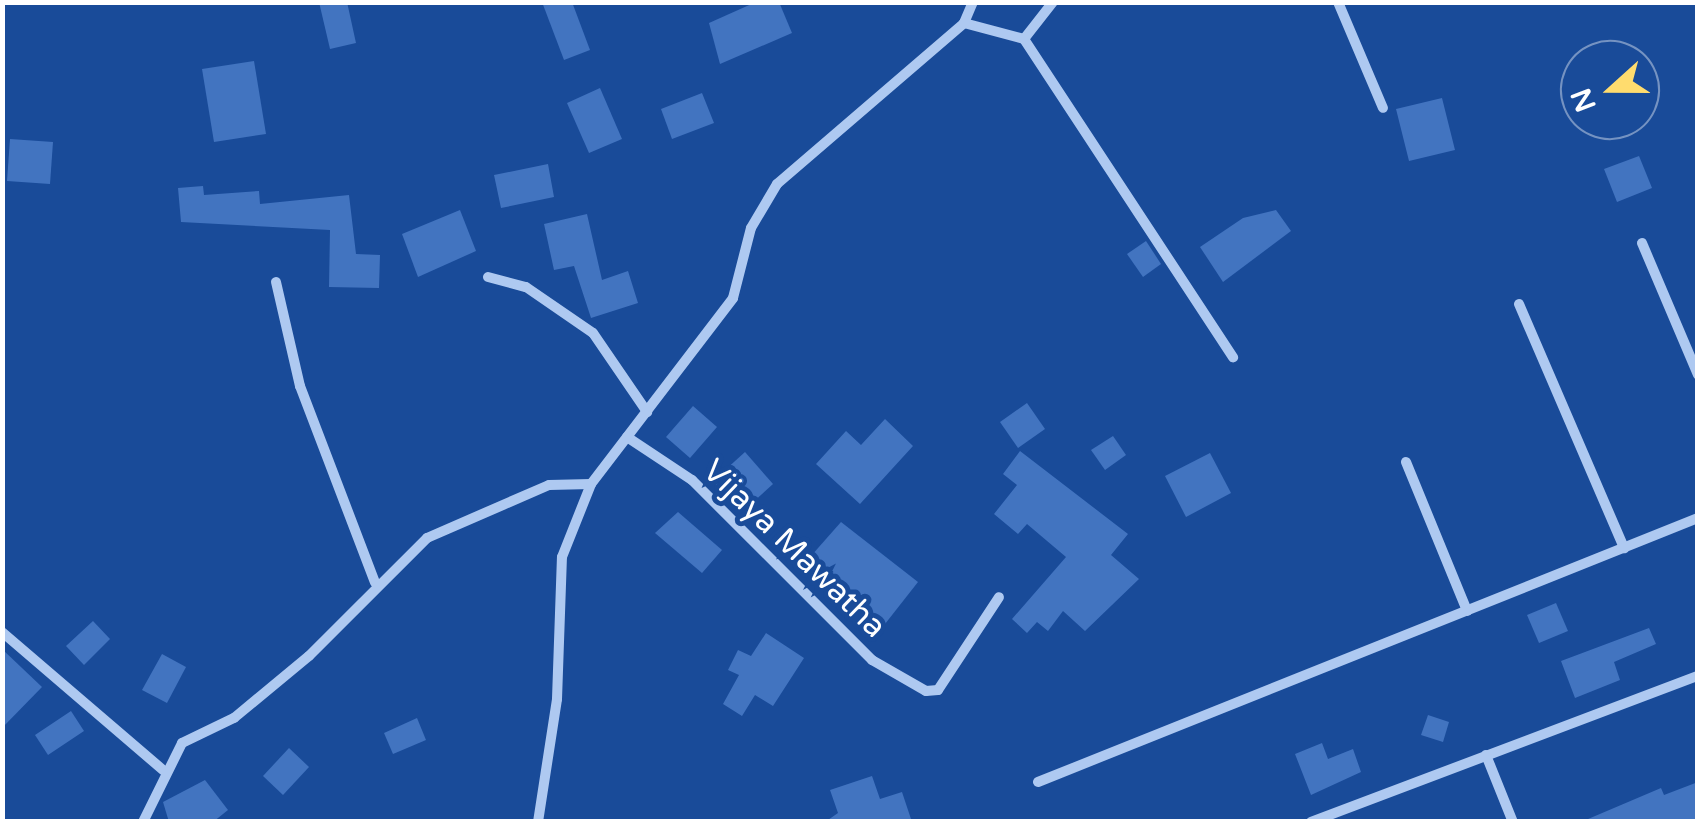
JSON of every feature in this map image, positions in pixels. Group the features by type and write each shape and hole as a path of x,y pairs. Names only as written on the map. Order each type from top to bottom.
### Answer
{"street":[{"path":"538,822 557,699 562,556 590,484 732,298 751,228 778,184 964,23 973,2"},
{"path":"1024,38 1053,2"},
{"path":"1338,2 1383,108"},
{"path":"964,23 1024,38 1233,357"},
{"path":"1642,244 1698,375"},
{"path":"488,277 526,288 593,333 647,412"},
{"path":"276,282 300,386 375,582"},
{"path":"1519,304 1624,548"},
{"name":"Vijaya Mawatha","path":"628,437 692,480 872,660 926,691 938,690 999,597"},
{"path":"1406,462 1467,610"},
{"path":"143,822 163,770 182,744 234,718 309,656 375,582 427,538 549,485 590,484"},
{"path":"1038,782 1698,518"},
{"path":"2,632 163,770"},
{"path":"1311,822 1698,676"},
{"path":"1486,756 1513,822"}],"building":[{"path":"319,2 347,2 356,43 330,49"},
{"path":"542,2 572,2 590,50 564,60"},
{"path":"756,2 779,2 792,33 720,64 709,23"},
{"path":"254,61 266,134 214,142 202,69"},
{"path":"600,88 622,139 589,153 567,103"},
{"path":"702,93 714,123 672,139 661,109"},
{"path":"1442,98 1455,150 1409,161 1396,109"},
{"path":"10,139 53,142 50,184 7,181"},
{"path":"1639,156 1652,188 1617,202 1604,169"},
{"path":"548,164 554,197 501,208 494,175"},
{"path":"203,186 204,195 259,191 260,204 349,195 356,254 380,255 379,288 329,287 330,230 181,222 178,188"},
{"path":"460,210 476,251 418,277 402,234"},
{"path":"1276,210 1291,231 1223,282 1200,247 1243,218"},
{"path":"587,214 602,280 628,271 638,303 591,318 574,266 554,270 544,224"},
{"path":"1146,241 1161,264 1143,277 1127,254"},
{"path":"1027,403 1045,429 1018,448 1000,422"},
{"path":"693,406 717,427 690,458 666,437"},
{"path":"885,419 913,446 860,504 816,464 846,431 861,445"},
{"path":"1113,436 1126,455 1105,470 1091,450"},
{"path":"1020,451 1128,534 1111,555 1139,579 1085,631 1063,611 1048,631 1037,622 1027,633 1012,619 1066,557 1027,524 1018,534 994,514 1017,485 1003,474"},
{"path":"745,452 773,484 741,513 713,481"},
{"path":"1210,453 1231,493 1186,517 1165,476"},
{"path":"678,512 722,550 702,573 655,533"},
{"path":"841,522 918,582 885,624 811,556"},
{"path":"1556,603 1568,631 1539,643 1527,615"},
{"path":"93,621 110,639 84,665 66,646"},
{"path":"1649,628 1656,644 1614,662 1620,680 1575,698 1561,661"},
{"path":"766,633 804,658 773,706 755,695 742,716 723,704 739,675 728,670 738,650 751,656"},
{"path":"2,649 42,687 2,728"},
{"path":"162,654 186,667 167,703 142,690"},
{"path":"71,711 84,731 48,755 35,735"},
{"path":"1428,715 1449,722 1443,742 1421,735"},
{"path":"417,718 426,740 393,754 384,733"},
{"path":"1322,743 1328,759 1353,749 1361,772 1311,795 1295,754"},
{"path":"289,748 309,767 283,795 263,776"},
{"path":"872,776 880,799 902,792 912,822 825,822 838,813 830,790"},
{"path":"205,780 228,810 213,822 169,822 163,802"},
{"path":"1698,782 1698,822 1581,822 1661,788 1664,795"}]}
